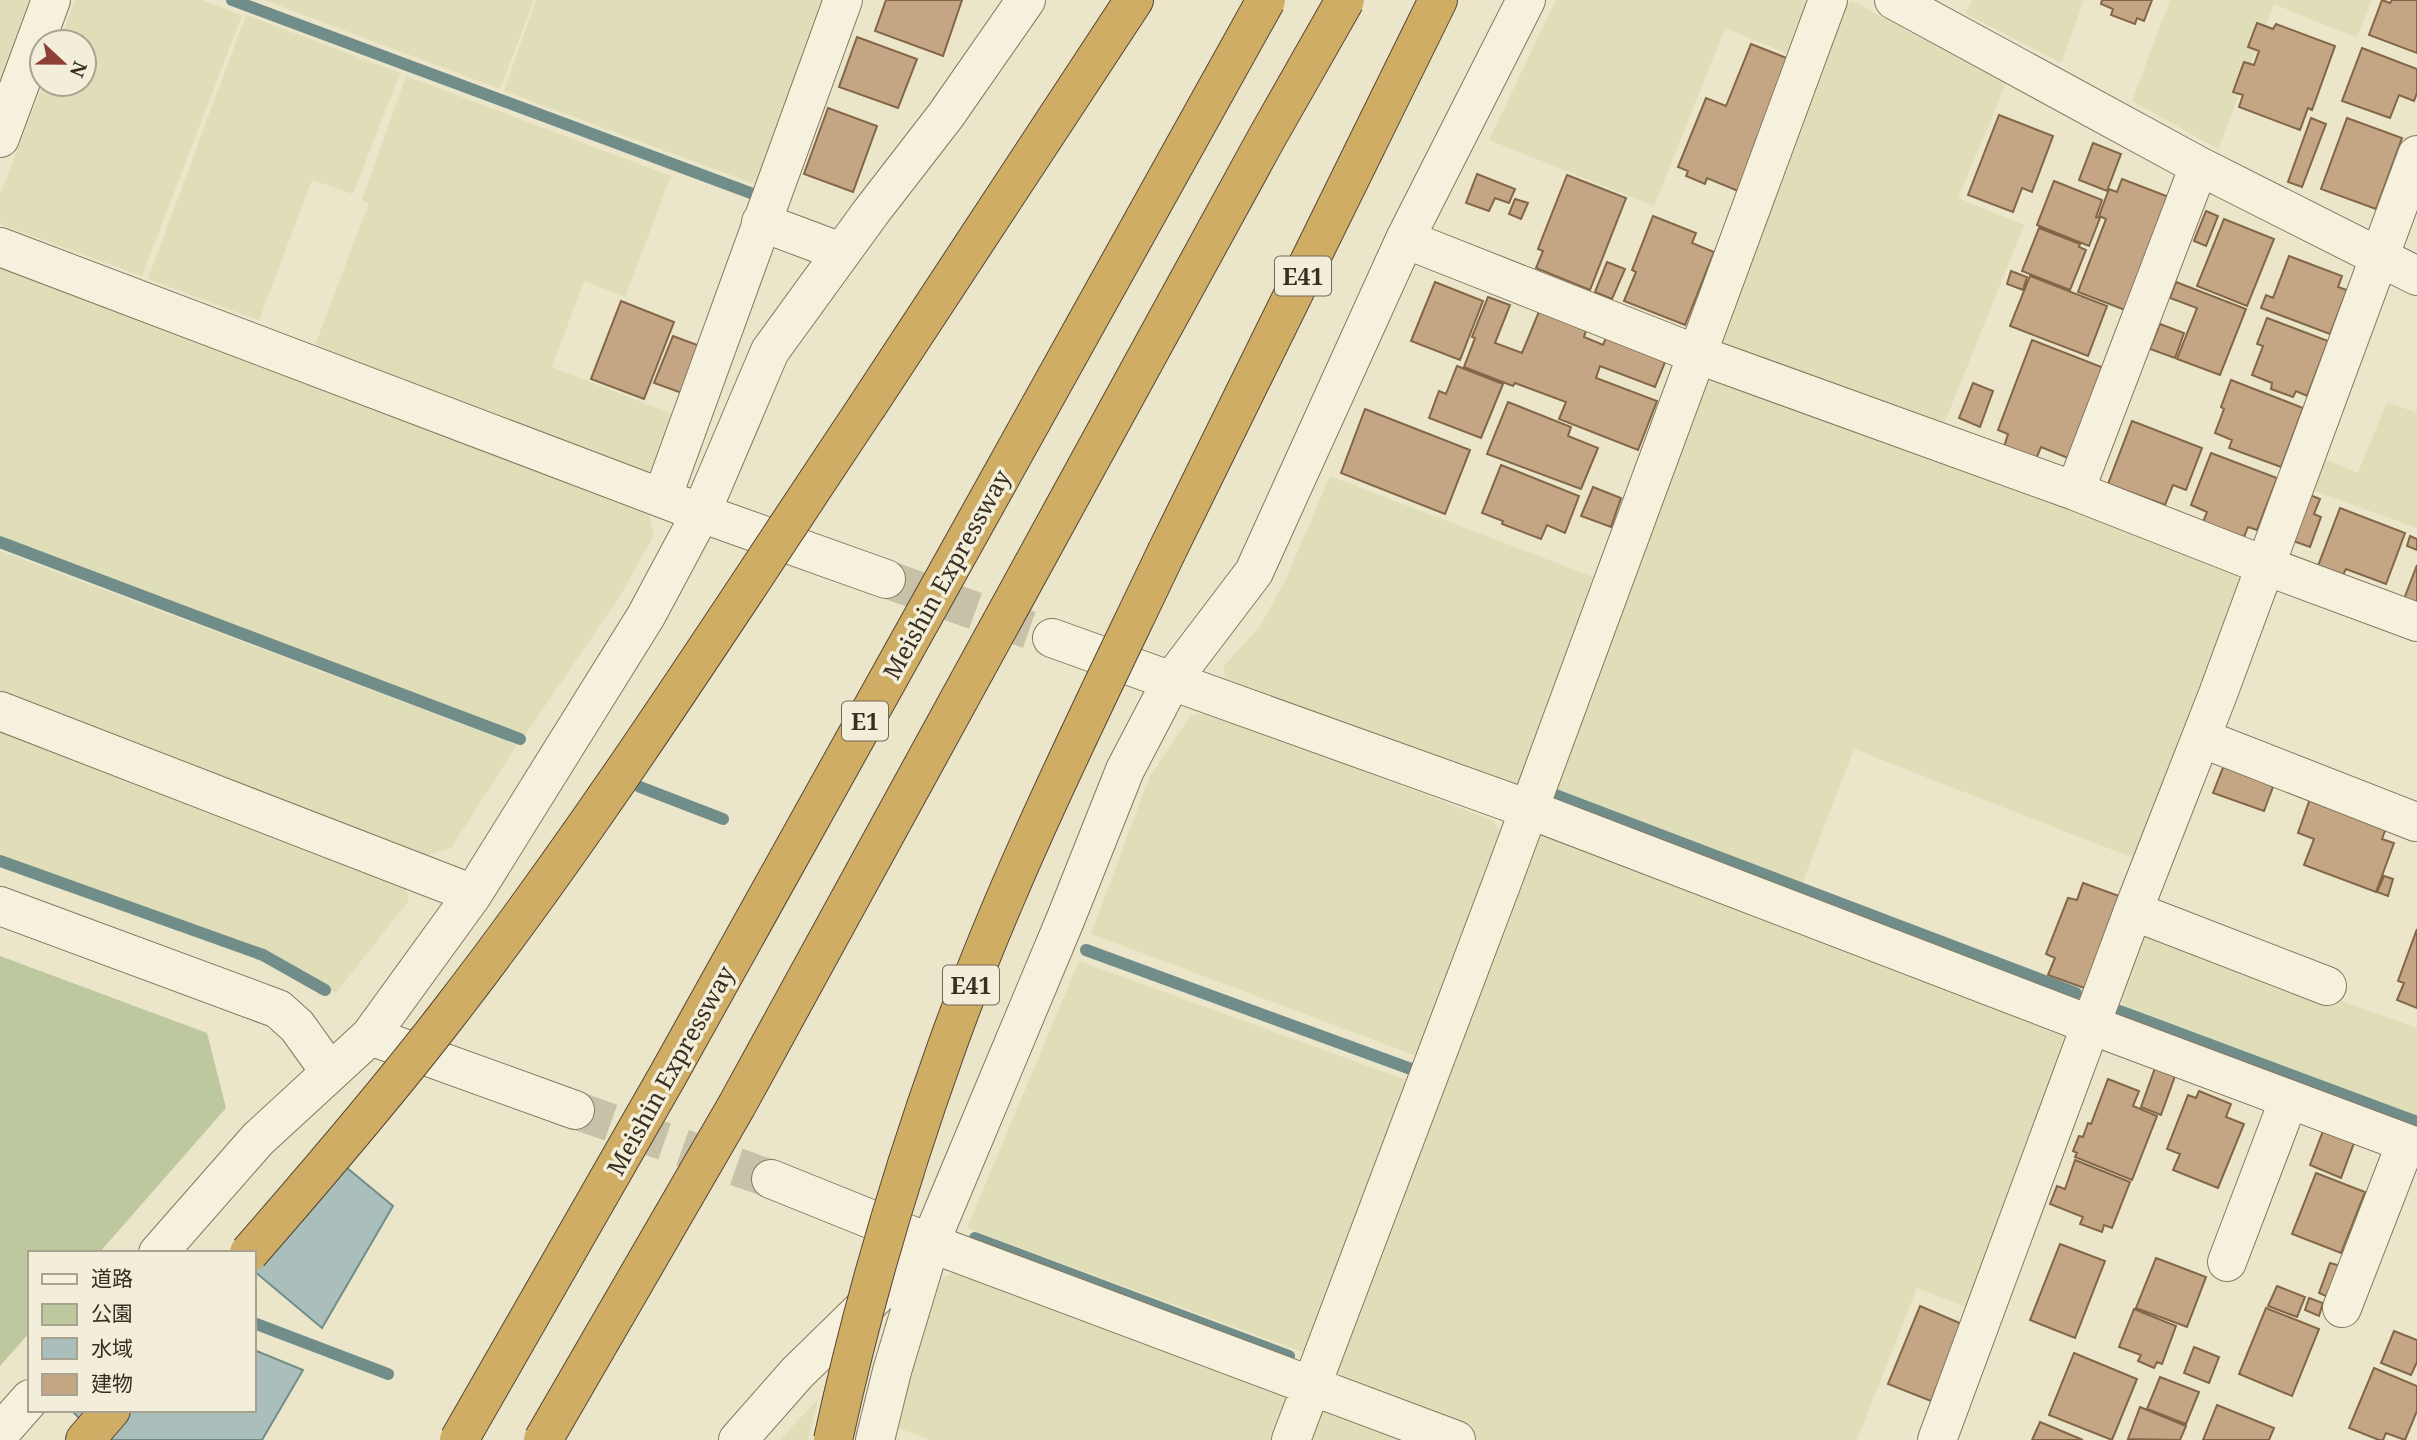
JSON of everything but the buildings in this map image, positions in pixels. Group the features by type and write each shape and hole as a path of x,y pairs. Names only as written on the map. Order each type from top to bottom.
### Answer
{"highway":[{"path":"250,1251 447,1015 604,799 868,405 1134,0"},
{"name":"Meishin Expressway","path":"459,1440 668,1075 1266,0"},
{"path":"542,1440 737,1105 1266,139 1345,0"},
{"name":"E41","path":"833,1440 851,1358 881,1249 946,1049 1027,848 1167,551 1438,0"},
{"path":"85,1440 109,1412"}],"street":[{"path":"0,138 51,0"},
{"path":"662,498 843,0"},
{"path":"160,1251 258,1139 370,1036 473,894 646,616 701,513 770,351 841,252 947,115 1026,0"},
{"path":"875,1440 892,1371 930,1243 1125,770 1172,680 1254,572 1405,239 1526,0"},
{"path":"1291,1440 1828,0"},
{"path":"1894,0 2199,166 2417,276"},
{"path":"1937,1440 2133,911 2266,566 2417,155"},
{"path":"2075,492 2199,166"},
{"path":"761,222 841,252"},
{"path":"1405,239 1696,354 2075,492 2417,622"},
{"path":"0,247 701,513 886,579"},
{"path":"1052,638 1528,809 2091,1026 2411,1145 2342,1308"},
{"path":"0,711 473,894"},
{"path":"2201,738 2416,822"},
{"path":"0,906 278,1009 297,1026 330,1072"},
{"path":"2133,911 2327,986"},
{"path":"370,1036 575,1110"},
{"path":"2227,1262 2289,1099"},
{"path":"771,1179 930,1243 1456,1440"},
{"path":"738,1440 797,1373 930,1243"},
{"path":"0,1433 28,1401"}],"green space":[{"path":"0,0 39,0 28,28 0,104"},
{"path":"75,0 202,0 242,15 142,276 2,225 0,220 0,195 38,98 98,98 98,28 64,28"},
{"path":"264,0 534,0 500,89"},
{"path":"536,0 829,0 760,186 504,91"},
{"path":"1556,0 1816,0 1795,57 1725,28 1654,206 1489,140"},
{"path":"1973,0 2084,0 2061,63 1965,13"},
{"path":"2170,0 2371,0 2357,38 2274,4 2218,149 2132,101"},
{"path":"1853,1 2006,84 1958,198 2024,225 1942,429 1724,348 1714,332 1837,11"},
{"path":"246,15 400,73 353,194 312,180 259,320 148,279"},
{"path":"406,76 671,176 625,297 584,281 552,367 677,416 656,469 641,473 314,348 369,203 362,200"},
{"path":"0,264 648,510 654,535 620,596 525,735 0,540"},
{"path":"1714,376 2230,562 2243,587 2141,861 1854,749 1802,884 1549,789 1699,386"},
{"path":"2387,402 2417,413 2417,528 2309,489 2322,458 2358,473"},
{"path":"1330,476 1593,577 1518,783 1506,791 1225,686 1224,666 1260,626 1285,581"},
{"path":"0,551 517,745 451,848 418,858 0,698"},
{"path":"1211,713 1494,821 1504,843 1422,1058 1091,934 1149,778 1191,715"},
{"path":"0,727 404,882 409,900 336,993 287,962 0,855"},
{"path":"1530,824 2072,1025 1979,1312 1917,1288 1857,1440 1468,1440 1319,1384"},
{"path":"2142,935 2157,935 2417,1028 2417,1117 2124,1005 2118,996"},
{"path":"0,956 207,1033 226,1108 101,1251 28,1251 28,1334 0,1366"},
{"path":"1079,961 1412,1082 1308,1354 967,1228"},
{"path":"958,1269 1282,1394 1291,1406 1278,1440 931,1440 898,1428 910,1378 941,1280"},
{"path":"1314,1396 1432,1440 1297,1440"},
{"path":"818,1399 808,1440 780,1440"}],"water":[{"path":"323,1148 393,1206 322,1328 256,1273 256,1267"},
{"path":"256,1351 303,1370 262,1440 101,1440 73,1412 256,1412"}],"waterway":[{"path":"232,0 756,195"},
{"path":"0,542 520,739"},
{"path":"640,787 723,819"},
{"path":"1553,794 2076,993"},
{"path":"0,861 263,955 325,990"},
{"path":"1086,950 1411,1069"},
{"path":"2120,1011 2417,1122"},
{"path":"975,1238 1289,1356"},
{"path":"256,1324 388,1374"}],"tunnel":[{"path":"886,579 1052,638"},
{"path":"575,1110 771,1179"}]}
